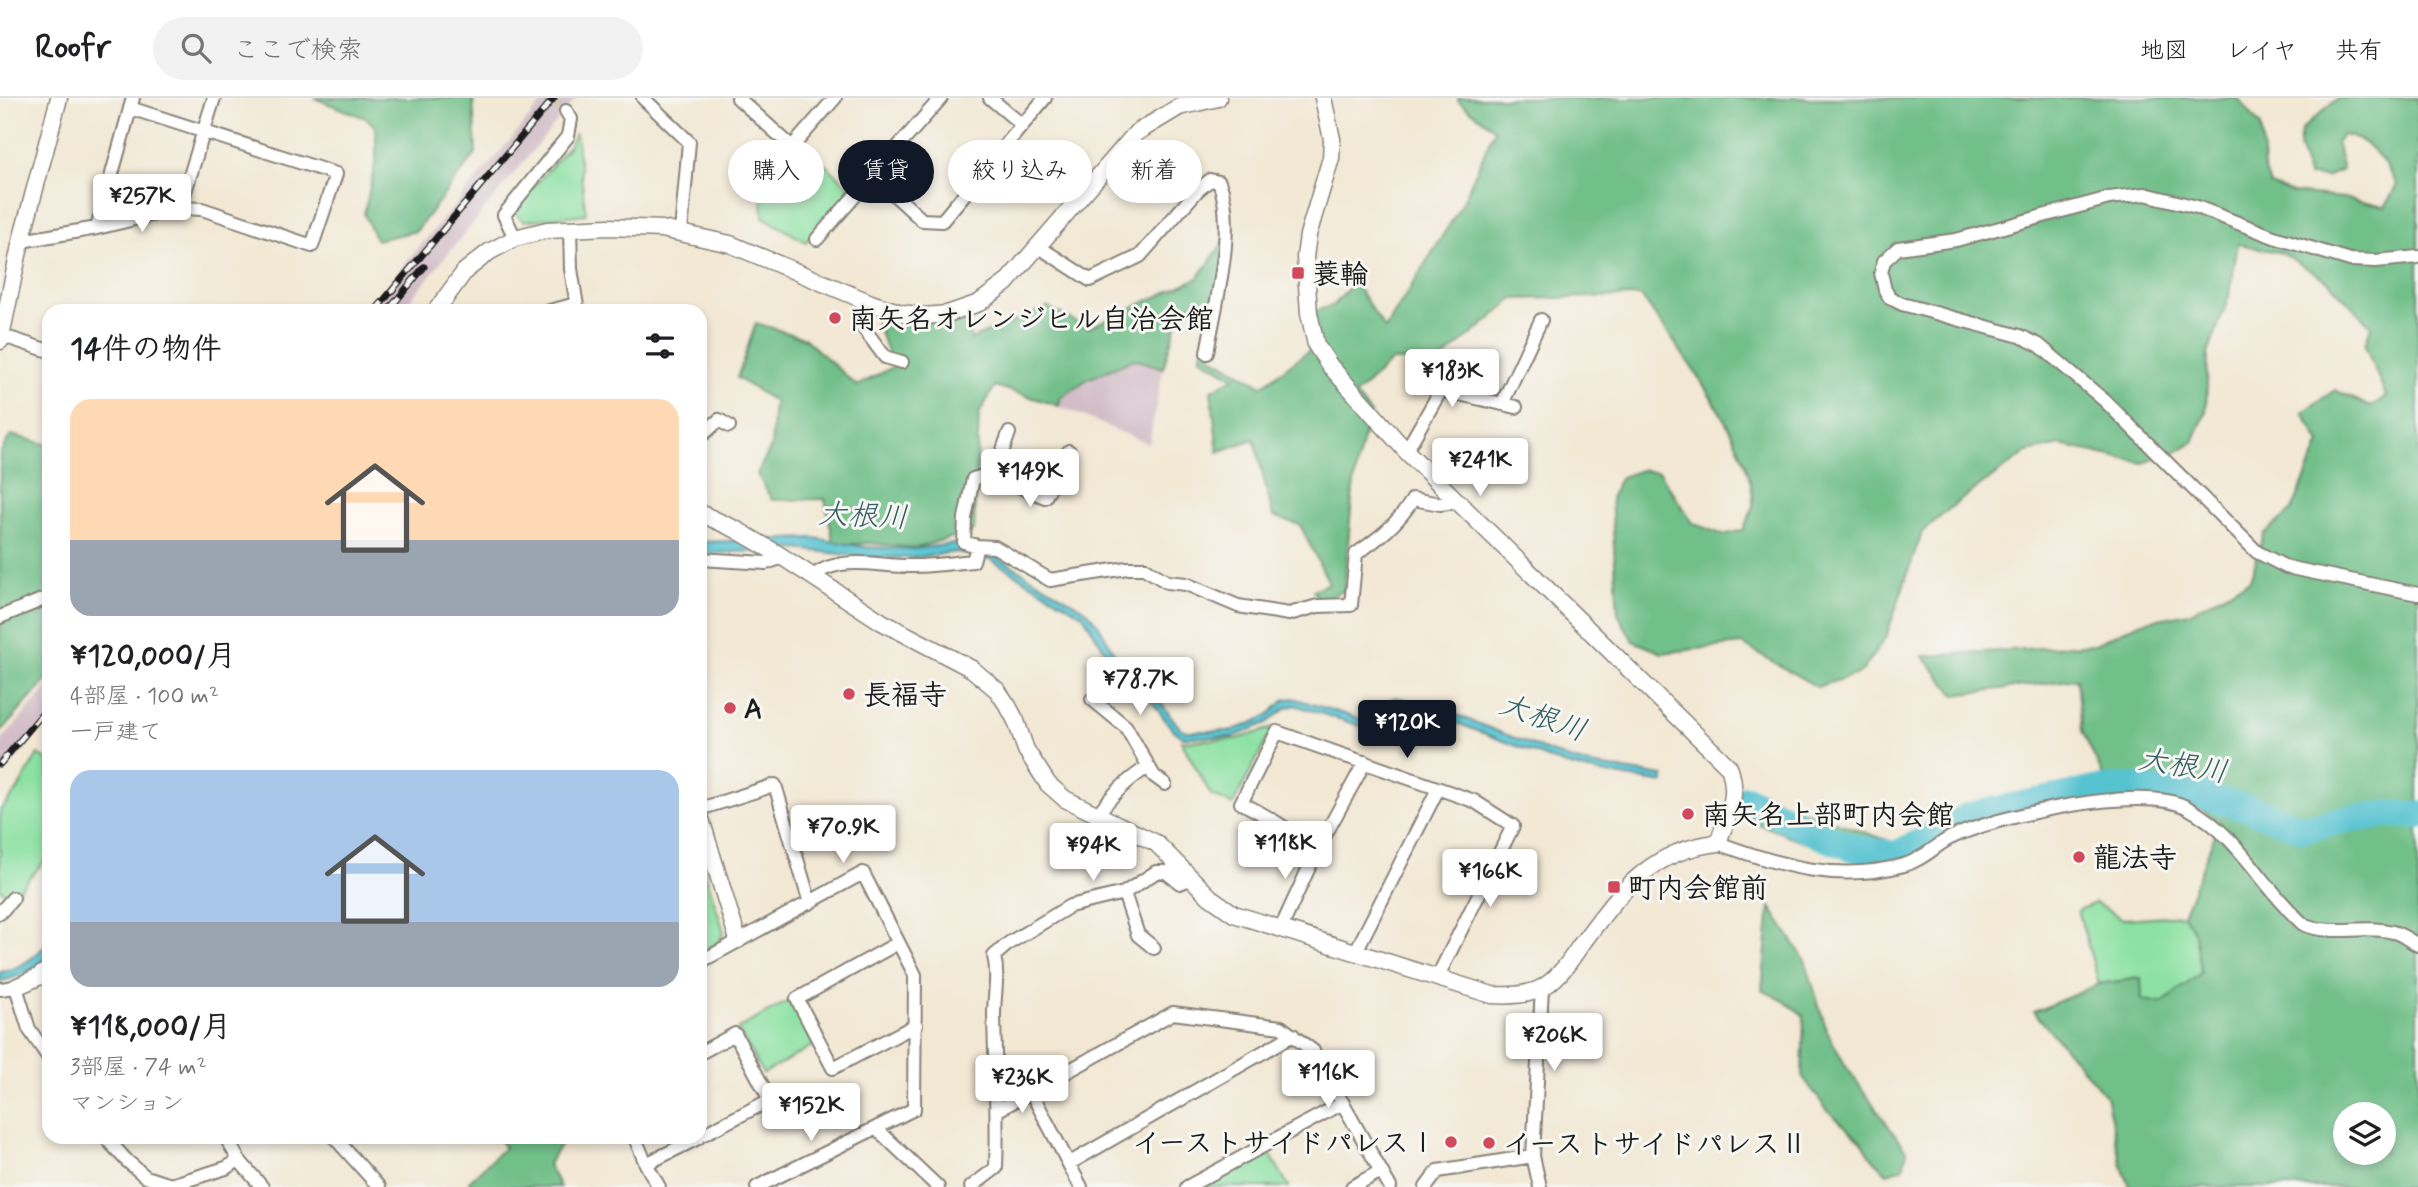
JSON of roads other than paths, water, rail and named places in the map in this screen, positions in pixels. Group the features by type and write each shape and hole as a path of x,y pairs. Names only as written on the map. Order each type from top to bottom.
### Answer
{"street":[{"path":"42,349 0,337 21,241 59,98"},
{"path":"180,208 214,98"},
{"path":"643,98 689,142 681,232"},
{"path":"738,98 792,147 835,98"},
{"path":"904,140 941,98"},
{"path":"990,98 1022,125"},
{"path":"903,203 922,220 942,221 1045,98"},
{"path":"440,304 465,271 489,252 515,238 530,233 570,228 635,228 681,232 730,244 870,303 902,313 925,316 947,314 979,303 1006,283 1136,133 1178,107 1218,98"},
{"path":"1323,98 1332,138 1331,158 1308,235 1305,257 1309,313 1316,345 1338,376 1406,451 1729,767 1735,781 1735,794 1718,843"},
{"path":"21,241 97,228 180,208 202,209 312,246 335,174 203,132 131,103 97,228"},
{"path":"515,238 504,215 568,136 571,119 565,110"},
{"path":"1039,247 1090,280 1140,256 1197,191 1210,180 1219,182 1225,195 1227,236 1208,353"},
{"path":"2418,257 2376,261 2350,260 2274,237 2197,207 2145,194 2109,198 1956,240 1899,248 1884,261 1881,273 1890,298 1902,304 2021,336 2039,345 2105,401 2257,552 2286,567 2418,594"},
{"path":"817,239 848,203"},
{"path":"570,228 571,269 576,304"},
{"path":"870,303 862,326 885,357 901,362"},
{"path":"1406,451 1441,390 1509,405 1541,320"},
{"path":"707,431 720,419"},
{"path":"994,475 1009,433"},
{"path":"976,552 964,542 965,518 973,479 994,475 1045,497 1060,483 1069,451"},
{"path":"976,552 995,547 1050,580 1144,568 1167,582 1186,584 1238,606 1289,614 1318,606 1351,605 1356,554 1390,530 1404,515 1413,499 1440,504 1457,502"},
{"path":"707,516 781,555 882,622 985,678 1008,706 1026,750 1048,784 1065,799 1156,843 1210,897 1234,914 1492,995 1523,994 1542,988 1559,976 1617,896 1637,876 1680,851 1702,844 1718,843 1761,859 1800,869 1854,872 1907,864 1948,839 2017,815 2114,799 2158,801 2185,806 2215,824 2303,924 2317,930 2395,932 2418,945"},
{"path":"814,575 826,566 839,563 913,566 973,561 976,552"},
{"path":"707,559 766,563 781,555"},
{"path":"0,617 42,600"},
{"path":"1092,699 1126,727 1154,776 1165,784"},
{"path":"1318,848 1260,811 1241,803 1277,732 1474,801 1513,827 1438,976"},
{"path":"1281,928 1318,848 1365,762"},
{"path":"1097,815 1132,777 1149,767"},
{"path":"707,807 775,785 810,902"},
{"path":"1356,951 1438,789"},
{"path":"707,839 738,940"},
{"path":"971,1187 996,1168 998,1110 994,1014 997,968 994,956 1009,943 1070,906 1124,893 1161,871 1180,883 1192,878"},
{"path":"707,958 863,873 915,975 914,1109 757,1187"},
{"path":"1124,893 1138,935 1153,948"},
{"path":"0,913 13,898"},
{"path":"898,943 797,999 833,1068 916,1024"},
{"path":"42,974 8,988 29,1030 42,1048"},
{"path":"1540,1187 1533,1156 1542,988"},
{"path":"998,1110 1173,1013 1281,1027 1312,1051 1390,1187"},
{"path":"707,1049 734,1034 770,1100 707,1133"},
{"path":"1070,1163 1293,1035"},
{"path":"1031,1092 1081,1187"},
{"path":"1187,1187 1343,1103"},
{"path":"877,1129 938,1187"},
{"path":"111,1144 146,1177 171,1185 226,1168 239,1160"},
{"path":"230,1144 262,1187"},
{"path":"340,1144 379,1187"},
{"path":"638,1144 659,1187"},
{"path":"646,1164 685,1144"},
{"path":"1426,1187 1438,1171 1533,1156"},
{"path":"1352,1187 1381,1171"}],"water":[{"path":"814,538 865,547 914,549 958,543 991,553 1087,611 1099,626 1127,676 1151,690 1180,728 1187,731 1231,731 1255,722 1271,713 1284,700 1293,698 1360,719 1375,707 1396,697 1446,711 1566,758 1590,765 1664,776 1664,783 1563,764 1444,718 1398,704 1388,706 1360,726 1295,705 1286,708 1267,723 1233,737 1183,737 1172,729 1147,695 1123,680 1083,615 990,559 957,552 913,558 866,557 796,549 707,554 707,542"},
{"path":"42,949 42,962 39,965 14,978 0,981 0,972 15,968"}],"waterway":[{"name":"大根川","path":"1746,799 1822,836 1858,849 1896,855 1969,816 2095,790 2127,787 2207,797 2248,808 2304,829 2341,820 2390,814 2418,815"}],"tunnel":[{"path":"549,98 566,111"}],"railway":[{"path":"381,304 554,98"},
{"path":"393,304 424,267"},
{"path":"0,764 42,714"}],"place":[{"name":"蓑輪","path":"1298,273"},
{"name":"南矢名オレンジヒル自治会館","path":"835,318"},
{"name":"長福寺","path":"849,694"},
{"name":"A","path":"730,708"},
{"name":"南矢名上部町内会館","path":"1688,814"},
{"name":"龍法寺","path":"2079,857"},
{"name":"町内会館前","path":"1614,887"},
{"name":"イーストサイドパレスⅠ","path":"1451,1142"},
{"name":"イーストサイドパレスⅡ","path":"1489,1143"}]}
